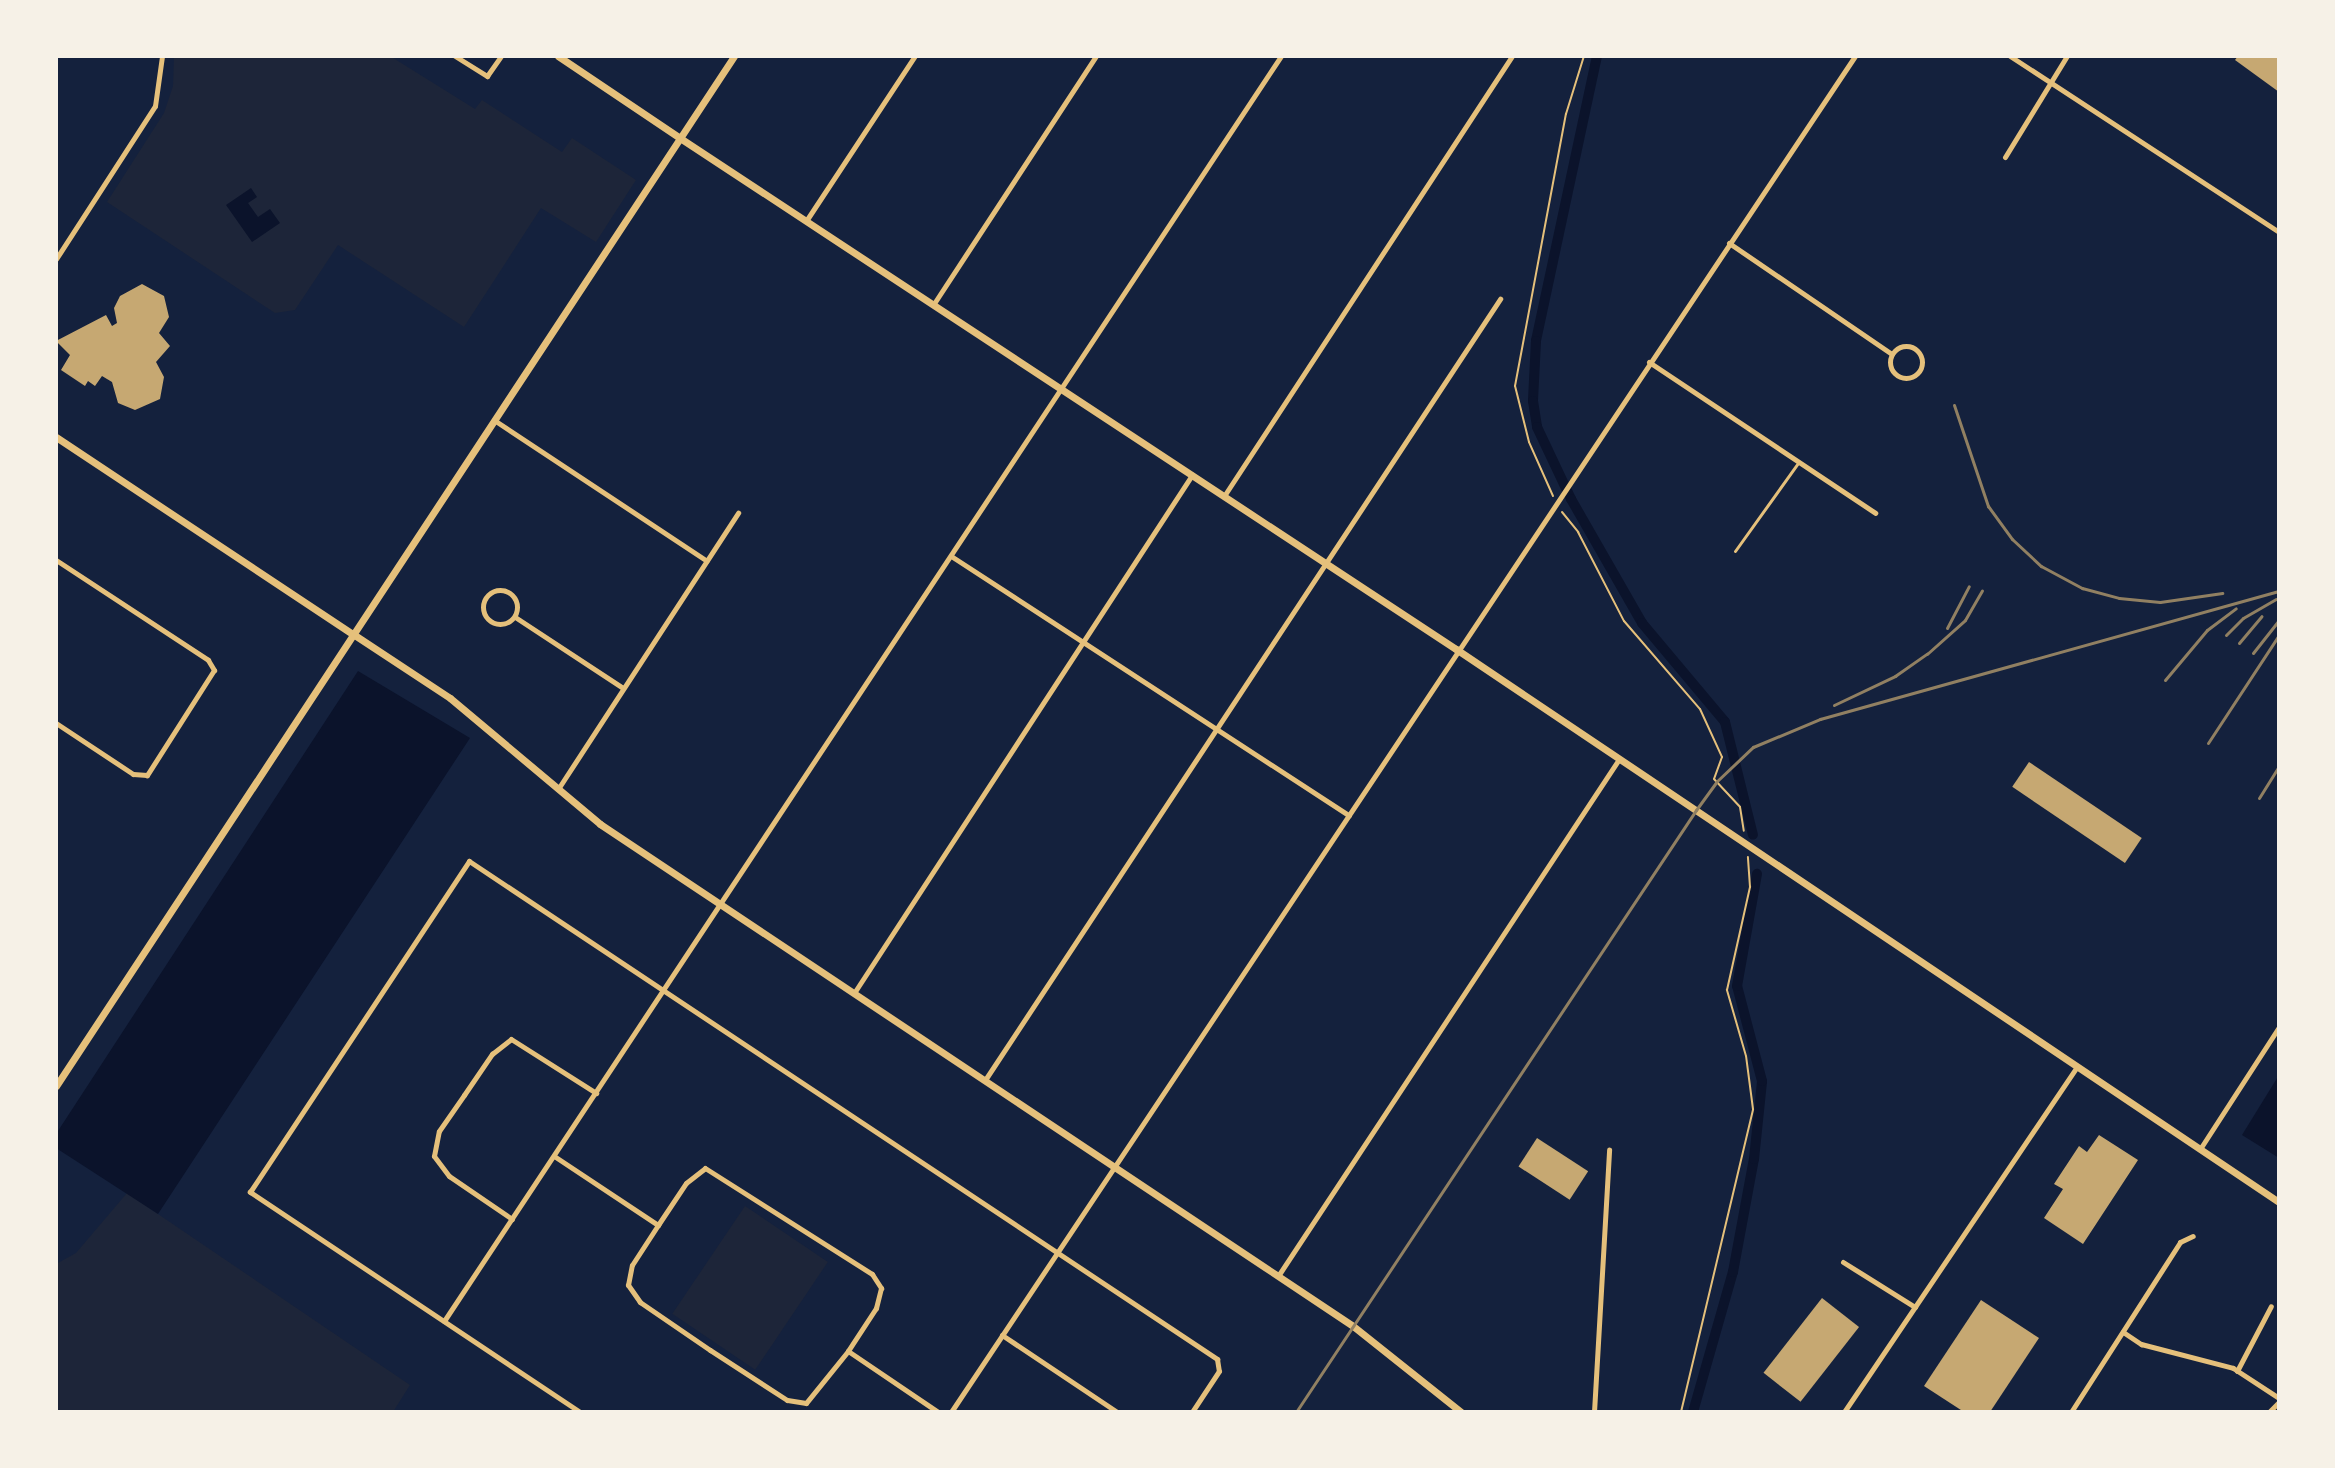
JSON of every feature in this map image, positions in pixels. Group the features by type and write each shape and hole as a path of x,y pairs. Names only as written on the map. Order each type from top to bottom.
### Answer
{"main road":[{"path":"558,56 1456,649 2279,1202"},
{"path":"56,1086 734,56"},
{"path":"56,437 450,698 557,790 720,905 1395,1356 1461,1412"}],"street":[{"path":"56,259 155,106 162,56"},
{"path":"455,56 487,76 501,56"},
{"path":"806,221 915,56"},
{"path":"933,305 1096,56"},
{"path":"444,1321 1281,56"},
{"path":"1224,496 1512,56"},
{"path":"951,1412 1456,649 1855,56"},
{"path":"2010,56 2279,232"},
{"path":"2005,157 2067,56"},
{"path":"1729,243 1892,354 1895,374 1905,378 1919,370 1922,360 1914,348 1899,347 1892,354"},
{"path":"985,1081 1500,299"},
{"path":"1649,362 1875,513"},
{"path":"494,420 707,561"},
{"path":"853,993 1087,642 1192,475"},
{"path":"557,790 738,513"},
{"path":"951,556 1349,815"},
{"path":"56,560 208,660 214,670 212,680 152,771 133,774 56,723"},
{"path":"498,590 511,593 517,604 515,617 504,624 488,620 483,608 487,596 498,590"},
{"path":"515,617 623,688"},
{"path":"1277,1276 1619,759"},
{"path":"580,1412 250,1192 469,861 1220,1365 1192,1412"},
{"path":"2200,1149 2279,1027"},
{"path":"512,1219 439,1166 434,1156 439,1131 492,1054 511,1039 596,1093"},
{"path":"1844,1412 2077,1066"},
{"path":"1594,1412 1609,1149"},
{"path":"554,1156 658,1225"},
{"path":"705,1168 872,1274 881,1288 876,1308 848,1351 806,1403 787,1400 640,1302 628,1285 632,1265 658,1225 686,1183 705,1168"},
{"path":"2071,1412 2180,1242 2193,1236"},
{"path":"1843,1262 1915,1307"},
{"path":"2237,1371 2271,1306"},
{"path":"2123,1332 2141,1344 2187,1352 2237,1371 2279,1400 2269,1412"},
{"path":"1002,1335 1117,1412"},
{"path":"848,1351 938,1412"}],"lane":[{"path":"1735,551 1798,463"}],"path":[{"path":"1584,56 1566,114 1515,386 1529,442 1556,500 1578,532 1624,621 1700,709 1722,757 1714,779 1740,807 1745,839"},
{"path":"1681,1412 1753,1109 1746,1056 1727,990 1750,887 1747,853"}],"shaded area":[{"path":"174,56 390,56 475,109 482,100 562,152 572,138 636,180 596,242 541,208 464,327 338,245 295,310 275,313 107,202 164,113 173,86"},
{"path":"251,188 257,197 248,203 258,217 270,209 280,223 252,242 226,205"},
{"path":"358,671 470,738 158,1214 56,1148 56,1134"},
{"path":"2279,1075 2279,1158 2242,1135"},
{"path":"127,1193 410,1385 393,1412 56,1412 56,1264 76,1253"},
{"path":"745,1206 828,1262 755,1370 672,1314"}],"building":[{"path":"2238,56 2279,56 2279,92 2235,60"},
{"path":"142,284 164,296 169,317 159,333 170,346 156,362 164,377 160,399 135,410 118,403 112,382 102,376 95,386 88,381 85,386 61,370 70,355 56,341 106,315 112,326 117,323 114,308 120,296"},
{"path":"2029,762 2142,838 2125,863 2012,787"},
{"path":"2099,1135 2138,1160 2083,1244 2044,1218 2063,1189 2054,1184 2079,1146 2087,1152"},
{"path":"1537,1138 1588,1171 1570,1200 1518,1167"},
{"path":"1822,1298 1859,1327 1801,1402 1764,1373"},
{"path":"1981,1300 2039,1338 1990,1412 1964,1412 1924,1386"}],"waterway":[{"path":"1597,56 1536,341 1533,401 1537,427 1571,499 1642,623 1725,722 1753,835"},
{"path":"1693,1412 1733,1272 1754,1159 1762,1081 1737,986 1757,874"}],"railway":[{"path":"1954,405 1988,506 2012,539 2041,566 2082,588 2119,598 2160,602 2222,593"},
{"path":"1947,628 1969,586"},
{"path":"1834,705 1895,676 1927,654 1965,620 1982,590"},
{"path":"1296,1412 1696,810 1716,782 1753,747 1820,719 2279,591"},
{"path":"2226,635 2243,618 2276,599"},
{"path":"2165,680 2207,630 2236,608"},
{"path":"2239,643 2262,616"},
{"path":"2253,653 2279,620"},
{"path":"2208,743 2279,635"},
{"path":"2259,798 2279,766"}]}
